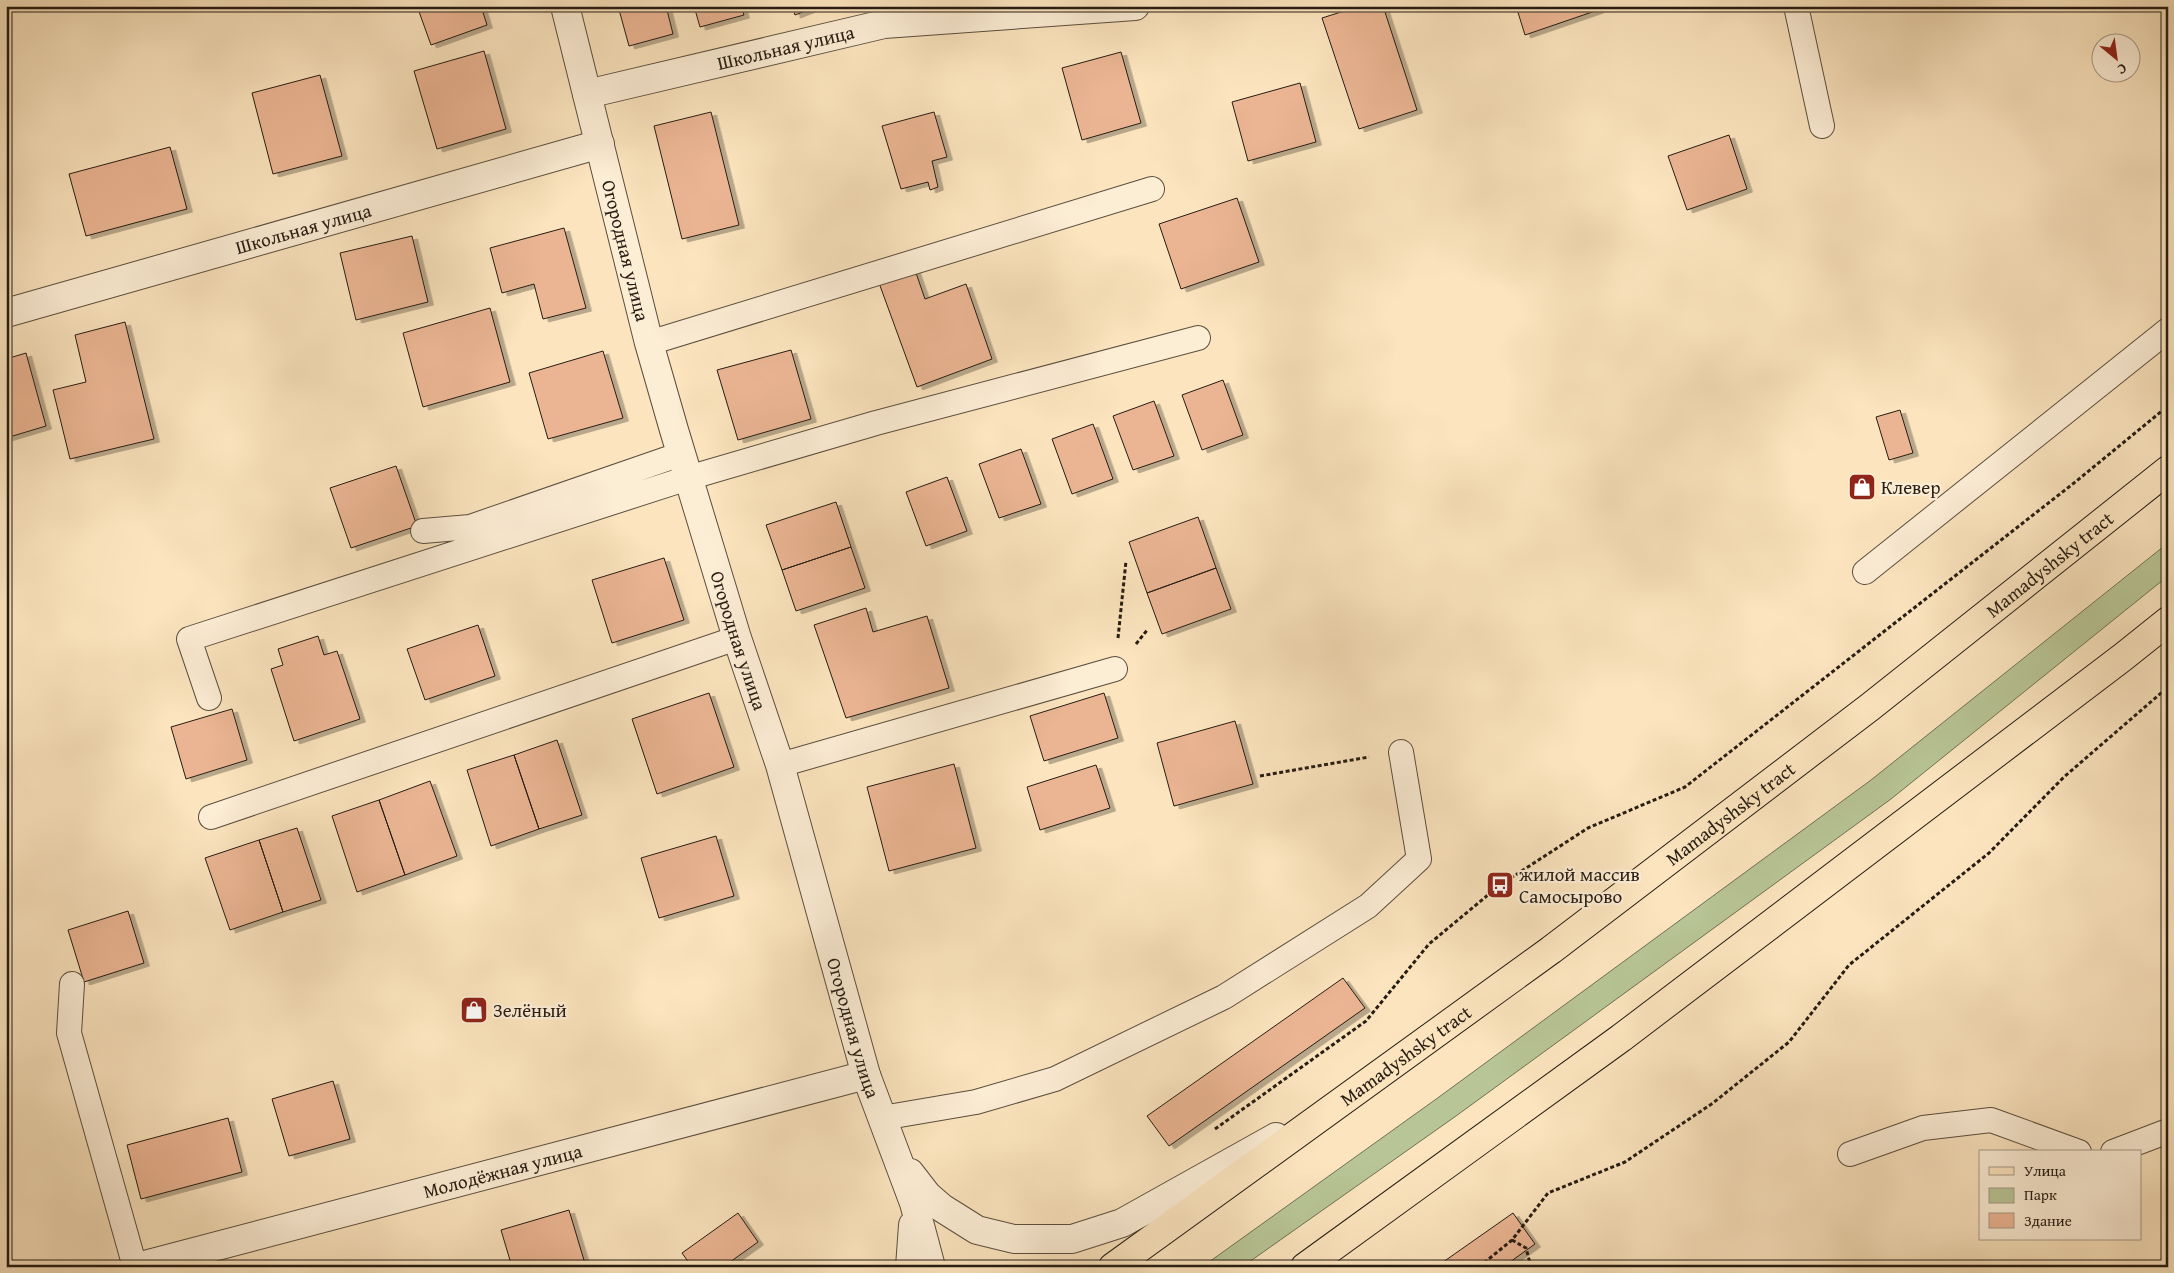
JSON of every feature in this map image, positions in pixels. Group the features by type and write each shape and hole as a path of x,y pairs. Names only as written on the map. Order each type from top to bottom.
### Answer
{"main road":[{"name":"Mamadyshsky tract","path":"1113,1267 1551,950 1870,708 2168,470"},
{"path":"1305,1267 1621,1038 2168,621"}],"street":[{"name":"Огородная улица","path":"565,6 649,343 737,638 780,765 866,1074 914,1203 931,1267"},
{"name":"Школьная улица","path":"587,94 884,24 1135,6"},
{"name":"Школьная улица","path":"6,313 600,144"},
{"name":"Молодёжная улица","path":"136,1267 866,1074"},
{"path":"894,1151 927,1195 942,1208 977,1230 1014,1239 1072,1239 1122,1224 1349,1096"},
{"path":"910,1267 914,1203"}],"lane":[{"path":"1796,6 1822,126"},
{"path":"649,343 1152,189"},
{"path":"1865,572 2168,330"},
{"path":"423,531 470,527 685,466 876,423 1198,338"},
{"path":"208,698 189,639 685,466"},
{"path":"211,817 737,638"},
{"path":"780,765 1114,669"},
{"path":"882,1118 976,1102 1055,1079 1224,997 1368,906 1419,859 1401,752"},
{"path":"72,984 69,1032 136,1267"},
{"path":"1850,1154 1923,1128 1991,1120 2074,1150"},
{"path":"2118,1150 2168,1132"}],"path":[{"path":"1238,1113 1366,1021 1429,944 1500,885 1588,828 1685,787 2050,502 2168,406"},
{"path":"1114,669 1126,562"},
{"path":"1478,1267 1512,1240 1548,1193 1625,1162 1713,1103 1789,1042 1849,965 1989,853 2064,777 2168,687"},
{"path":"1260,776 1401,752"},
{"path":"1512,1240 1526,1248 1531,1267"}],"green space":[{"path":"2168,543 2168,576 1891,799 1456,1116 1242,1267 1202,1267 1439,1097 1871,780"}],"building":[{"path":"417,6 481,6 487,25 431,45"},
{"path":"618,6 666,6 673,34 629,46"},
{"path":"694,6 741,6 744,15 700,27"},
{"path":"792,6 818,6 795,15"},
{"path":"1360,6 1383,6 1417,110 1359,129 1322,18"},
{"path":"1516,6 1597,6 1598,10 1525,35"},
{"path":"484,51 506,129 437,149 414,71"},
{"path":"1121,52 1141,123 1082,140 1062,68"},
{"path":"320,75 342,156 273,174 252,93"},
{"path":"1300,83 1316,142 1248,161 1232,102"},
{"path":"711,112 739,225 682,239 654,126"},
{"path":"934,112 947,157 932,161 938,187 930,190 928,182 901,189 882,126"},
{"path":"1729,135 1747,189 1687,210 1668,156"},
{"path":"170,147 187,209 86,236 69,174"},
{"path":"1237,198 1259,262 1181,289 1159,224"},
{"path":"564,228 586,308 543,319 534,284 502,293 490,248"},
{"path":"412,236 428,302 356,320 340,253"},
{"path":"915,270 925,299 966,284 992,359 917,387 879,283"},
{"path":"490,308 510,382 423,407 403,333"},
{"path":"125,322 154,439 70,459 53,390 86,382 75,335"},
{"path":"791,350 811,419 738,440 717,370"},
{"path":"603,351 623,418 548,439 529,373"},
{"path":"26,353 46,426 6,438 6,359"},
{"path":"1223,380 1243,435 1202,450 1182,395"},
{"path":"1154,401 1174,456 1133,470 1113,416"},
{"path":"1900,410 1913,453 1889,460 1876,417"},
{"path":"1093,424 1113,479 1072,494 1052,439"},
{"path":"1021,449 1041,504 999,518 979,464"},
{"path":"396,466 417,526 351,548 330,488"},
{"path":"947,477 967,531 926,546 906,492"},
{"path":"836,502 851,547 782,570 766,525"},
{"path":"1198,517 1216,568 1147,593 1129,542"},
{"path":"851,547 865,588 796,611 782,570"},
{"path":"664,558 684,620 612,643 592,580"},
{"path":"1216,568 1231,609 1162,634 1147,593"},
{"path":"866,608 873,632 927,616 949,688 846,718 814,625"},
{"path":"478,625 495,676 425,700 407,649"},
{"path":"318,636 324,655 337,651 360,719 294,741 271,669 283,665 278,649"},
{"path":"709,693 734,767 657,794 632,719"},
{"path":"1104,693 1118,738 1044,761 1030,716"},
{"path":"232,709 247,760 186,779 171,727"},
{"path":"1235,721 1253,784 1174,806 1157,743"},
{"path":"557,740 582,815 539,829 514,755"},
{"path":"514,755 539,829 491,846 467,770"},
{"path":"954,764 976,848 889,871 867,787"},
{"path":"1096,765 1110,808 1040,830 1027,787"},
{"path":"430,781 457,856 405,875 379,800"},
{"path":"379,800 405,875 357,892 332,816"},
{"path":"297,828 321,900 283,912 259,840"},
{"path":"716,836 734,896 659,918 641,858"},
{"path":"259,840 283,912 230,930 205,858"},
{"path":"128,911 144,963 84,982 68,930"},
{"path":"1343,978 1365,1008 1169,1146 1147,1116"},
{"path":"333,1081 350,1139 289,1156 272,1099"},
{"path":"228,1118 242,1172 141,1199 127,1145"},
{"path":"569,1210 586,1267 512,1267 501,1230"},
{"path":"738,1213 758,1242 723,1267 692,1267 682,1253"},
{"path":"1513,1213 1535,1244 1503,1267 1436,1267"}],"place":[{"name":"Клевер","path":"1862,487"},
{"name":"жилой массив Самосырово","path":"1500,885"},
{"name":"Зелёный","path":"474,1010"}]}
